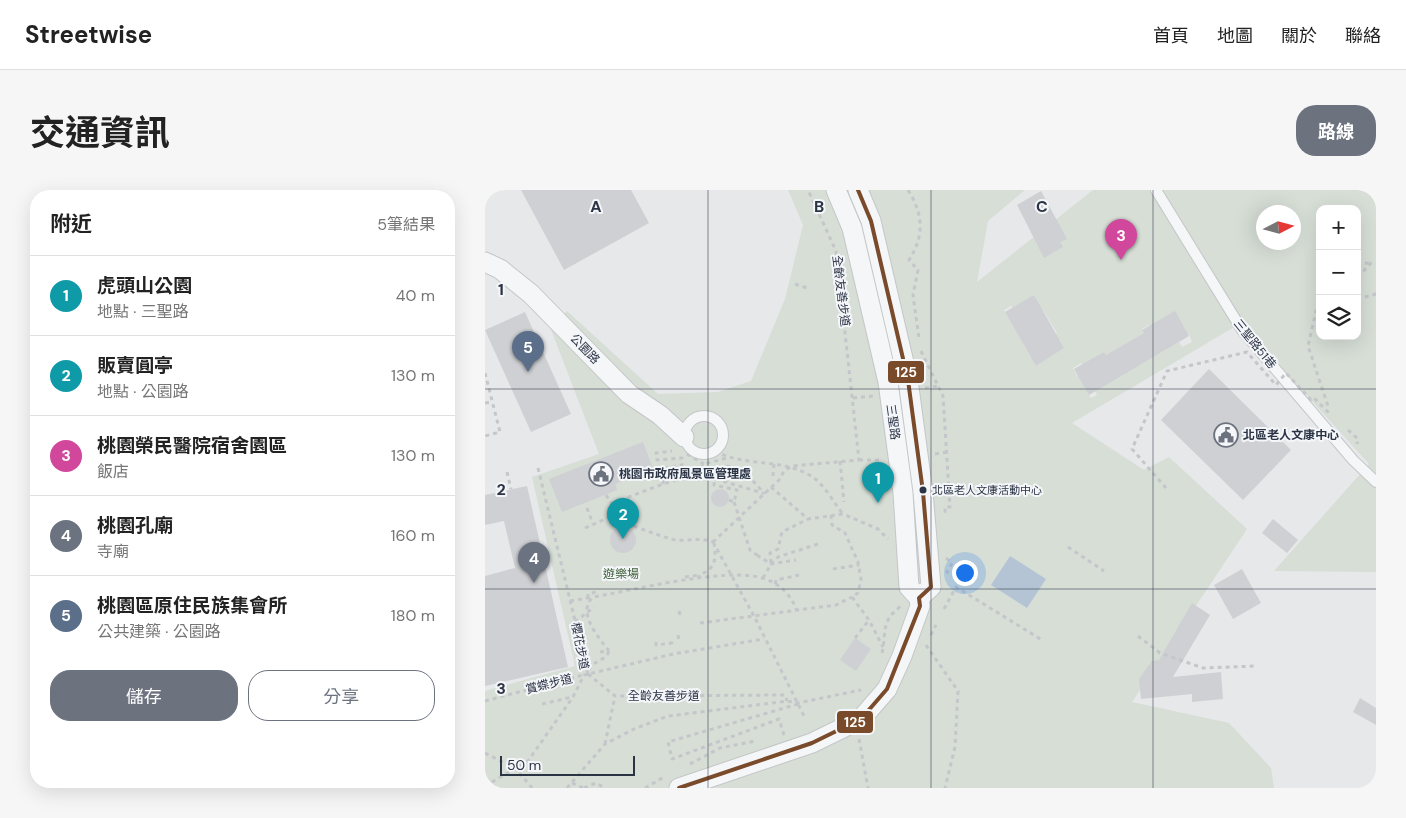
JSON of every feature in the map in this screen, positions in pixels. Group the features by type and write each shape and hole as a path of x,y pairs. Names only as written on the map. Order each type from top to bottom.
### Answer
{"street":[{"name":"三聖路","path":"673,782 812,743 861,719 887,689 902,656 920,606 919,598 909,587 903,493 888,382 851,228 836,190"},
{"name":"三聖路","path":"858,190 871,222 908,380 923,492 931,588 919,598"},
{"name":"公園路","path":"485,262 500,269 531,294 629,394 660,415 682,444"}],"lane":[{"name":"三聖路51巷","path":"1156,190 1242,330 1353,460 1376,482"},
{"path":"682,444 685,430 693,420 703,416 713,418 720,424 723,433 722,442 715,452"},
{"name":"公園路","path":"682,444 696,453 709,455 715,452"}],"path":[{"name":"全齡友善步道","path":"809,190 837,251 859,460"},
{"path":"907,190 915,202 920,223 919,244 909,260 918,270 913,295 919,339"},
{"path":"1361,264 1372,262 1361,274"},
{"path":"795,284 807,288"},
{"path":"1361,298 1376,294"},
{"path":"1166,488 1132,449 1167,371 1247,352 1276,385 1286,373 1311,400 1314,398 1331,415 1308,346 1320,295"},
{"path":"920,348 943,396 950,507 945,507 945,524"},
{"path":"485,373 499,432 485,436"},
{"path":"925,388 938,386"},
{"path":"853,398 875,396"},
{"path":"485,404 492,402"},
{"path":"663,484 664,468 682,465 682,458 657,460 656,453 682,444 703,464"},
{"path":"715,452 727,458 791,466 840,461 882,460"},
{"path":"933,454 947,452"},
{"path":"695,474 703,464 727,458"},
{"path":"840,461 844,502"},
{"path":"773,476 774,464"},
{"path":"612,516 618,501 663,484 695,474 711,472 726,466 742,469 765,494"},
{"path":"570,601 699,577 710,570 714,564 713,542 765,494 783,471 791,466"},
{"path":"791,466 815,478 843,514"},
{"name":"櫻花步道","path":"485,786 528,761 573,697 586,674 538,468"},
{"path":"507,472 511,490"},
{"path":"765,494 715,479 713,485 737,490 734,502 750,550 771,564 796,560"},
{"path":"771,487 808,519"},
{"path":"606,494 615,508"},
{"path":"729,500 734,502"},
{"path":"615,508 620,505 626,508 635,525"},
{"path":"587,508 593,524"},
{"path":"771,564 770,554 777,549 782,532 808,519 843,514 861,521"},
{"path":"585,528 612,516 671,539 687,541 703,538 713,542 733,575 805,718"},
{"path":"700,623 797,612 836,604 858,593 861,578 859,564 845,533 832,525 831,516"},
{"path":"763,578 771,564 778,557 818,544"},
{"path":"1068,548 1104,571"},
{"path":"944,609 960,580 947,572 952,563 946,558 945,550"},
{"path":"833,569 859,564"},
{"path":"685,577 733,575 763,578 775,584 792,599 797,612"},
{"path":"775,584 776,580 799,575"},
{"path":"956,587 1042,640"},
{"path":"589,598 588,594 596,592"},
{"path":"593,597 587,604 587,612 598,637 609,651"},
{"path":"852,597 869,620 883,647 881,655"},
{"path":"575,622 594,607"},
{"path":"679,611 681,618"},
{"path":"855,638 869,620"},
{"path":"678,635 679,641"},
{"path":"1138,636 1160,653 1203,668 1256,666"},
{"name":"賞蝶步道","path":"485,700 671,654 764,638"},
{"path":"656,642 656,645 672,643 672,646"},
{"path":"926,646 958,691 955,746 945,788"},
{"path":"601,652 609,651"},
{"path":"586,674 592,664 605,658 609,651"},
{"name":"全齡友善步道","path":"586,674 615,696 785,695 787,701"},
{"path":"775,737 784,735 779,719 672,759 668,742 798,704 862,690 868,683"},
{"path":"605,744 615,696"},
{"path":"542,704 573,697"},
{"name":"全齡友善步道","path":"567,788 605,744 634,729 668,716 787,701 798,704"},
{"path":"859,738 868,788"},
{"path":"684,766 720,748 766,739"},
{"path":"485,753 516,769 532,788"},
{"path":"645,788 673,782"},
{"path":"572,783 584,788 596,783 605,788"}],"green space":[{"name":"遊樂場","path":"788,190 1025,190 988,221 977,282 1093,190 1376,190 1376,572 1274,571 1369,464 1241,323 1072,423 1144,470 1169,457 1247,529 1132,702 1229,723 1271,768 1274,788 485,788 485,691 575,666 532,477 599,454 550,327 567,311 658,394 718,392 751,381 785,299 803,225","holes":["1034,295 1040,311 1043,310 1057,333 1053,335 1060,340 1064,348 1036,366 1004,310 1011,306 1014,310","1149,325 1152,329 1184,336 1189,334 1192,342 1182,347 1179,342 1095,391 1097,395 1091,398 1087,392 1091,390 1081,373 1077,376 1073,368 1081,363 1084,368 1104,352 1106,355 1144,333 1142,329"]}],"water":[{"path":"1010,556 1046,579 1027,608 991,585"}],"building":[{"path":"521,190 631,190 649,223 564,270"},
{"path":"1041,191 1067,239 1060,242 1063,247 1044,258 1017,205"},
{"path":"1034,295 1064,348 1036,366 1005,312"},
{"path":"1175,311 1189,336 1089,395 1074,369 1104,352 1106,355 1144,333 1142,330"},
{"path":"525,312 571,414 531,432 485,330"},
{"name":"北區老人文康中心","path":"1209,369 1291,450 1243,500 1161,420"},
{"name":"桃園市政府風景區管理處","path":"643,442 653,469 615,484 617,490 562,512 549,479"},
{"path":"527,486 568,667 485,686 485,576 515,568 504,521 485,525 485,495"},
{"path":"720,489 726,492 729,498 726,504 720,507 714,504 711,498 714,492"},
{"path":"1273,519 1298,540 1287,553 1262,533"},
{"path":"623,527 632,531 636,540 632,549 623,553 614,549 610,540 614,531"},
{"path":"1242,569 1261,603 1233,619 1214,585"},
{"path":"1192,603 1210,615 1173,677 1221,672 1223,699 1192,702 1192,694 1141,699 1139,679 1152,661 1159,660"},
{"path":"855,638 871,649 856,671 840,660"},
{"path":"1360,698 1376,708 1376,725 1353,712"}],"transit line":[{"name":"125","path":"679,788 812,743 861,719 887,689 920,606 919,598 931,587 923,492 908,380 871,221 858,190"}],"place":[{"name":"桃園榮民醫院宿舍園區","path":"1121,260"},
{"name":"桃園區原住民族集會所","path":"528,372"},
{"name":"北區老人文康中心","path":"1226,435"},
{"name":"桃園市政府風景區管理處","path":"601,474"},
{"name":"北區老人文康活動中心","path":"923,490"},
{"name":"虎頭山公園","path":"878,503"},
{"name":"販賣圓亭","path":"623,539"},
{"name":"桃園孔廟","path":"534,583"}]}
